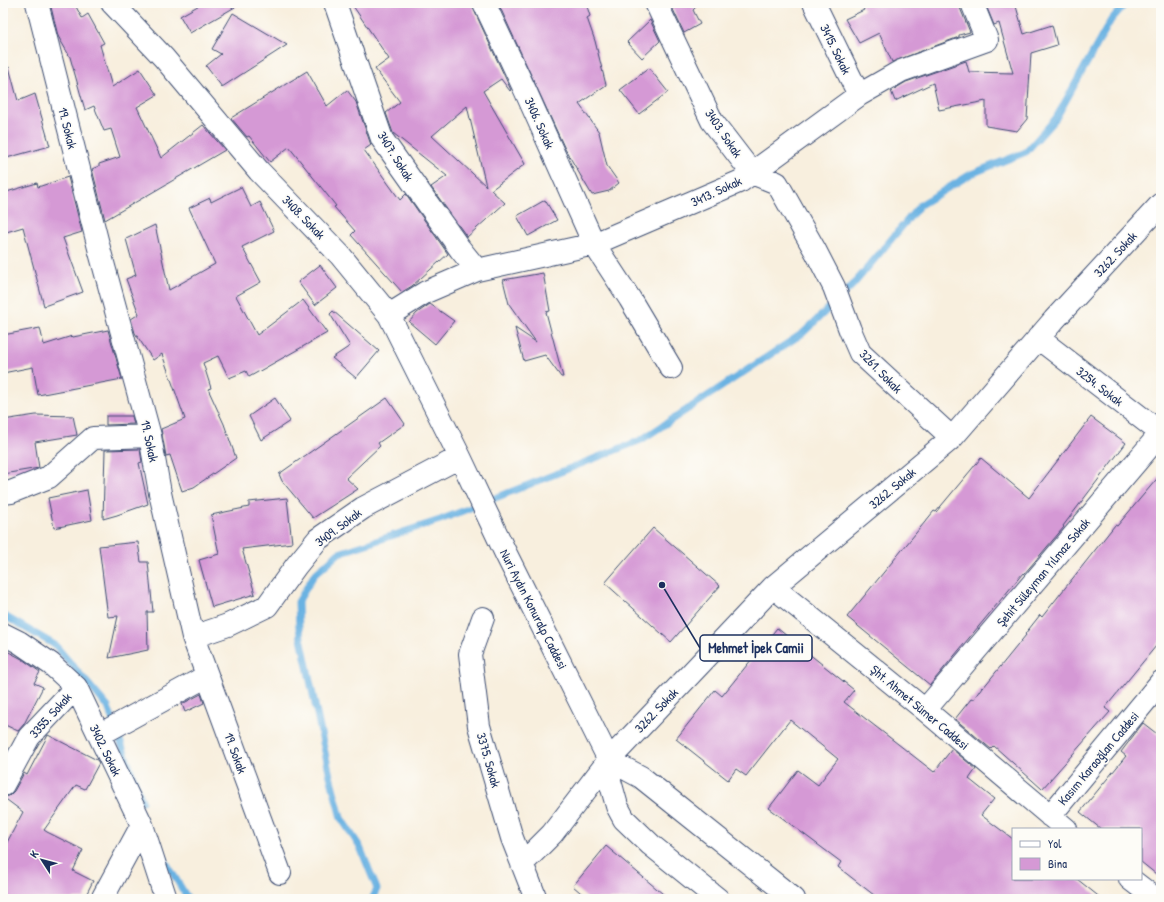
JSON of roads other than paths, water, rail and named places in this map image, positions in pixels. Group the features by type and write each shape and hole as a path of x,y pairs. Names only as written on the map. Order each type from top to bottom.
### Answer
{"street":[{"name":"19. Sokak","path":"37,3 100,252 150,436 160,492 193,637 280,873"},
{"name":"3408. Sokak","path":"112,3 164,58 260,171 340,255 389,315 460,457"},
{"name":"3407. Sokak","path":"335,3 382,139 460,249 477,270"},
{"name":"3406. Sokak","path":"484,3 594,244 630,299 671,368"},
{"name":"3403. Sokak","path":"656,3 712,120 752,173"},
{"name":"3415. Sokak","path":"814,3 859,95"},
{"name":"3413. Sokak","path":"389,315 426,292 477,270 594,244 741,181 859,95 901,71 988,40 972,3"},
{"name":"3261. Sokak","path":"752,173 777,183 834,287 860,352 952,438"},
{"name":"3262. Sokak","path":"522,864 552,834 609,760 773,587 952,438 1059,314 1161,204"},
{"name":"3254. Sokak","path":"1038,338 1161,433"},
{"name":"Şehit Süleyman Yılmaz Sokak","path":"925,710 1161,433"},
{"path":"3,493 11,492 49,477 93,438 150,436"},
{"name":"Nuri Aydın Konuralp Caddesi","path":"460,457 506,554 609,760 610,781 617,806 624,819 651,845 718,899"},
{"name":"3409. Sokak","path":"193,637 228,625 267,606 318,539 363,508 460,457"},
{"name":"Şht. Ahmet Sümer Caddesi","path":"773,587 925,710 1058,823"},
{"name":"3375. Sokak","path":"483,618 470,654 479,726 512,838 536,899"},
{"name":"3402. Sokak","path":"3,634 19,642 51,664 76,687 105,732 142,825 166,899"},
{"path":"105,732 208,676"},
{"name":"Kasım Karaoğlan Caddesi","path":"1058,823 1161,682"},
{"name":"3355. Sokak","path":"3,785 29,737 76,687"},
{"path":"609,760 641,778 794,899"},
{"path":"102,899 142,825"},
{"path":"1131,880 1156,899"}],"waterway":[{"path":"372,899 377,889 360,847 341,818 330,776 299,628 298,602 314,575 339,553 440,520 641,440 803,333 853,285 920,205 971,174 1026,152 1056,118 1111,20 1126,3"},
{"path":"3,615 55,645 108,707 142,801"},
{"path":"160,852 188,899"}],"place":[{"name":"Mehmet İpek Camii","path":"662,585"}]}
